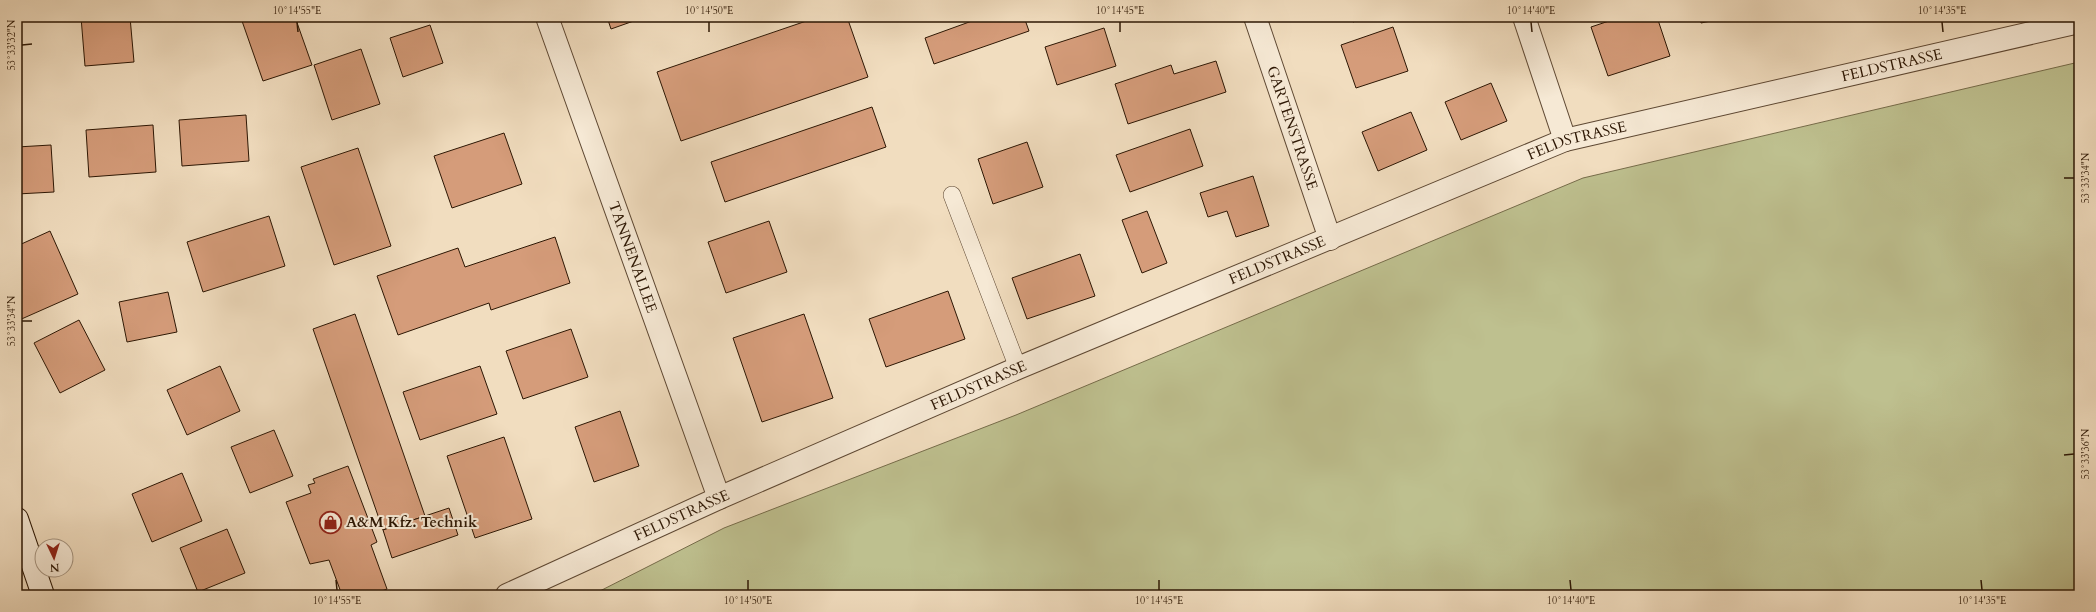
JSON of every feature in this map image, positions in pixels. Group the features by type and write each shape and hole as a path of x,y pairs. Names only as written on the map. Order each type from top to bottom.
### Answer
{"street":[{"name":"TANNENALLEE","path":"547,17 719,498"},
{"name":"GARTENSTRASSE","path":"1255,17 1330,238"},
{"path":"1524,17 1565,140"},
{"name":"FELDSTRASSE","path":"507,595 719,498 1018,368 1565,140 2031,25 2079,22"},
{"path":"17,519 43,595"}],"lane":[{"path":"952,195 1018,368"}],"green space":[{"path":"2079,62 2079,595 592,595 724,528 1016,415 1583,178"}],"building":[{"path":"81,17 130,17 134,62 85,66"},
{"path":"253,17 295,17 312,65 263,81 242,21"},
{"path":"607,17 645,17 611,29"},
{"path":"818,17 847,17 868,77 681,141 657,72"},
{"path":"983,17 1024,17 1029,31 934,64 925,38"},
{"path":"1351,17 1368,17 1353,22"},
{"path":"1621,17 1657,17 1670,56 1608,76 1591,27"},
{"path":"1700,17 1730,17 1701,23"},
{"path":"430,25 443,63 403,77 390,38"},
{"path":"1393,27 1408,71 1356,88 1341,45"},
{"path":"1104,28 1116,66 1057,85 1045,47"},
{"path":"361,49 380,104 332,120 314,65"},
{"path":"1216,61 1226,92 1128,124 1115,84 1171,65 1174,74"},
{"path":"1491,83 1507,121 1461,140 1445,102"},
{"path":"872,107 886,147 725,202 711,162"},
{"path":"1411,112 1427,150 1378,171 1362,132"},
{"path":"246,115 249,161 182,166 179,120"},
{"path":"153,125 156,172 89,177 86,130"},
{"path":"1190,129 1203,166 1130,192 1116,155"},
{"path":"504,133 522,184 452,208 434,156"},
{"path":"1027,142 1043,187 993,204 978,159"},
{"path":"51,145 54,192 17,194 17,147"},
{"path":"358,148 391,246 334,265 301,167"},
{"path":"1253,176 1269,226 1236,237 1227,211 1208,217 1200,193"},
{"path":"1147,211 1167,263 1142,273 1122,220"},
{"path":"269,216 285,266 203,292 187,242"},
{"path":"769,221 787,272 726,293 708,242"},
{"path":"50,231 78,294 17,321 17,246"},
{"path":"555,237 570,283 491,310 489,303 398,335 377,276 458,248 465,267"},
{"path":"1080,254 1095,296 1027,319 1012,278"},
{"path":"948,291 965,339 886,367 869,319"},
{"path":"168,292 177,332 127,342 119,302"},
{"path":"355,314 425,516 383,530 313,329"},
{"path":"804,314 833,398 762,422 733,338"},
{"path":"79,320 105,370 60,393 34,343"},
{"path":"571,329 588,377 523,399 506,351"},
{"path":"220,366 240,411 187,435 167,390"},
{"path":"480,366 497,414 420,440 403,392"},
{"path":"620,411 639,466 594,482 575,427"},
{"path":"274,430 293,476 250,493 231,447"},
{"path":"504,437 532,519 475,538 447,456"},
{"path":"348,466 377,542 371,545 387,589 371,595 342,595 329,560 310,564 286,502 311,493 308,485 315,483 313,479"},
{"path":"182,473 202,521 152,542 132,494"},
{"path":"449,508 458,535 392,558 383,530"},
{"path":"227,529 245,573 198,592 180,548"}],"place":[{"name":"A&M Kfz. Technik","path":"331,522"}]}
